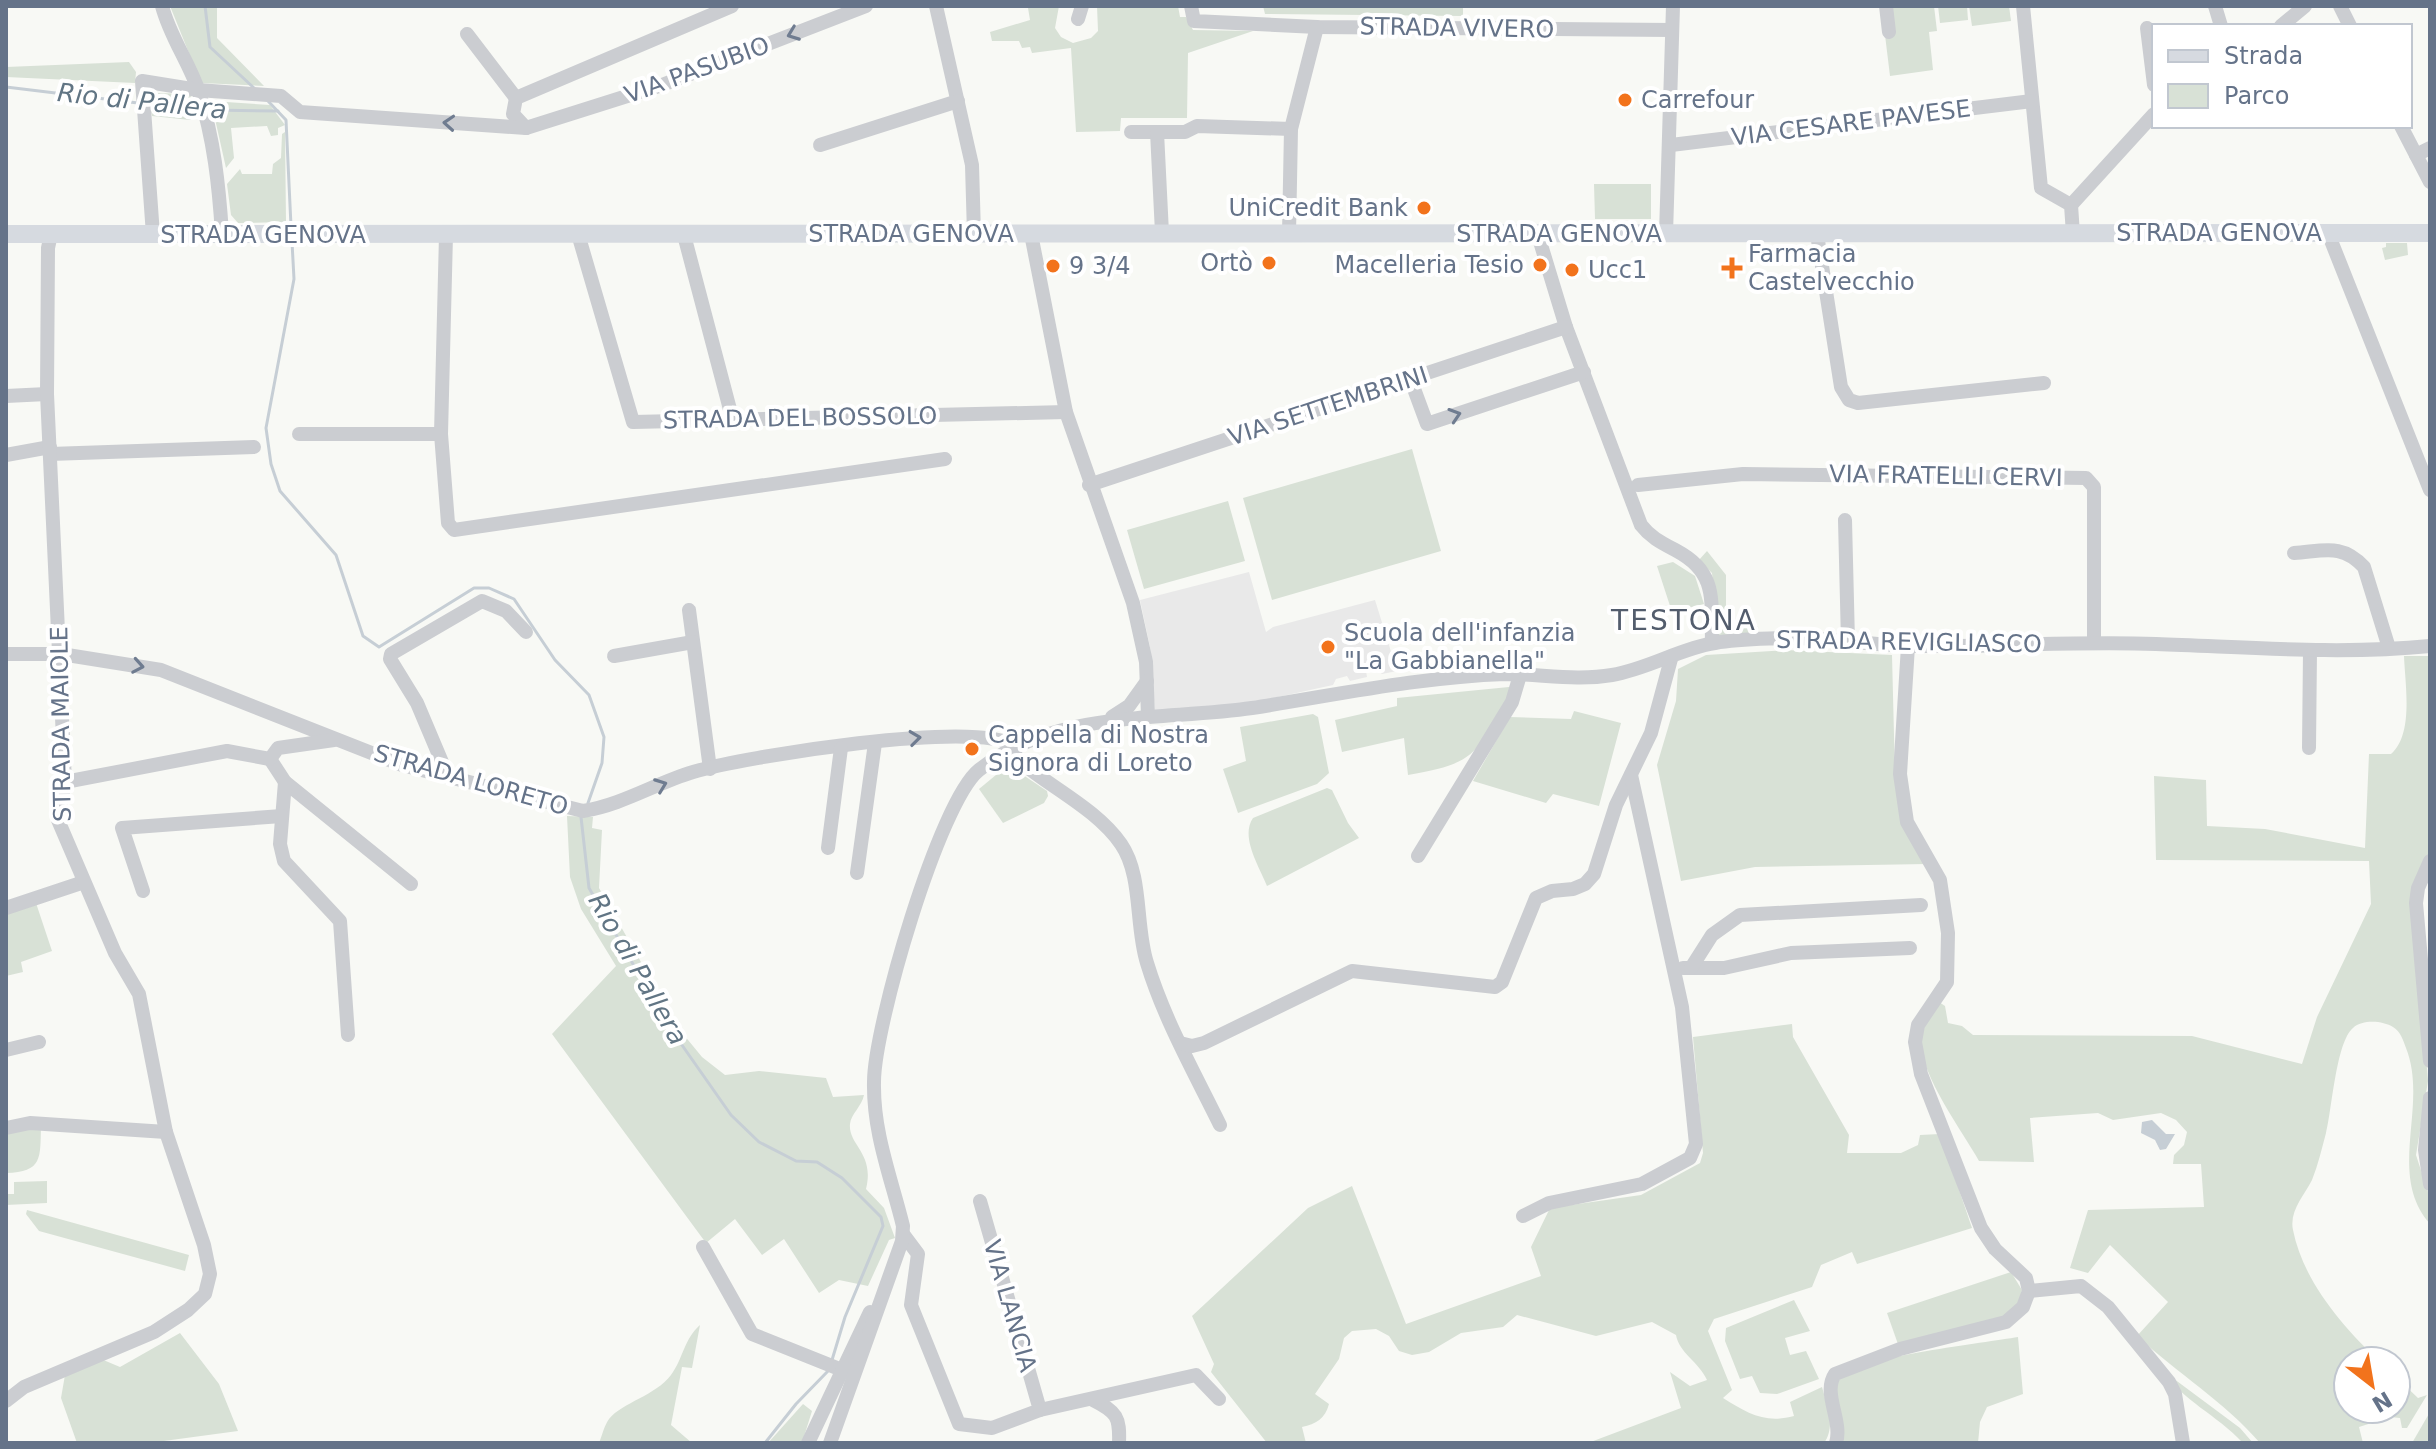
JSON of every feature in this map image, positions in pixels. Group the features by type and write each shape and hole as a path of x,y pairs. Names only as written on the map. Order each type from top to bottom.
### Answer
{"main road":[{"name":"STRADA GENOVA","path":"6,234 2430,233"}],"street":[{"path":"162,6 171,34 200,95 214,144 222,234"},
{"name":"VIA PASUBIO","path":"516,98 732,6"},
{"name":"VIA PASUBIO","path":"153,235 142,81 200,95 281,96 300,112 526,128 662,85 866,6"},
{"path":"936,6 972,165 974,234"},
{"path":"1666,234 1673,6"},
{"path":"1886,6 1889,32"},
{"path":"2023,6 2041,188 2071,205"},
{"path":"2283,24 2305,6"},
{"path":"2340,6 2349,24"},
{"name":"STRADA VIVERO","path":"1192,13 1317,27 1672,30"},
{"path":"1289,234 1291,129 1317,27"},
{"path":"2147,28 2152,69"},
{"path":"467,34 516,98 513,114 526,128"},
{"path":"820,145 958,101"},
{"name":"VIA CESARE PAVESE","path":"1671,145 2032,101"},
{"path":"2073,234 2071,205 2152,116"},
{"path":"1131,132 1185,132 1197,126 1291,129"},
{"path":"2403,128 2423,151 2430,182"},
{"path":"1157,132 1162,233"},
{"path":"2328,233 2430,490"},
{"name":"STRADA MAIOLE","path":"6,1401 24,1387 154,1332 188,1310 205,1294 210,1274 204,1245 166,1132 139,994 115,953 58,820 65,782 47,394 48,248 51,234"},
{"name":"STRADA DEL BOSSOLO","path":"578,234 633,422 732,417 1066,412"},
{"path":"1031,234 1066,412 1089,485 1133,603 1147,681 1148,716"},
{"path":"1817,234 1841,387 1849,400 1858,403 2044,383"},
{"path":"446,235 441,434 448,523 454,530 945,459"},
{"path":"684,235 732,417"},
{"path":"1538,235 1566,327 1641,525 1659,542 1696,561 1709,579 1712,643"},
{"name":"VIA SETTEMBRINI","path":"1089,485 1566,327"},
{"path":"1410,378 1427,424 1584,372"},
{"path":"6,396 47,394"},
{"path":"299,434 441,434"},
{"path":"6,455 50,450 254,447"},
{"name":"VIA FRATELLI CERVI","path":"1638,485 1743,474 2086,478 2094,487 2094,643"},
{"path":"1845,520 1848,642"},
{"path":"2294,553 2343,550 2355,557 2364,567 2389,648"},
{"path":"447,774 432,733 390,659 391,654 473,602 482,601 506,611 526,632"},
{"path":"689,610 710,769"},
{"name":"STRADA REVIGLIASCO","path":"903,1234 877,1133 873,1080 880,1033 918,897 961,791 973,775 1014,746 1104,722 1247,709 1419,682 1520,675 1610,676 1671,659 1712,643 1787,638 1908,646 2094,643 2310,651 2430,646"},
{"path":"614,656 693,642"},
{"path":"1836,1443 1839,1432 1829,1387 1835,1374 1900,1349 2006,1322 2023,1307 2029,1291 2026,1278 1995,1249 1981,1228 1921,1074 1917,1053 1918,1025 1947,982 1948,933 1940,880 1907,822 1900,774 1908,646"},
{"path":"2309,748 2310,651"},
{"name":"STRADA LORETO","path":"6,654 61,654 161,670 402,765 582,810 710,769 841,748 945,736 996,737 1014,746"},
{"path":"1180,1043 1192,1046 1204,1043 1352,971 1495,987 1508,973 1536,898 1552,891 1573,889 1585,884 1594,874 1610,819 1651,733 1671,659"},
{"path":"1418,856 1512,702 1520,675"},
{"path":"1104,722 1129,706 1147,681"},
{"path":"270,759 278,748 339,740"},
{"path":"857,873 875,743"},
{"path":"1014,746 1016,758 1104,825 1122,845 1129,863 1146,960 1180,1043 1220,1125"},
{"path":"828,848 841,748"},
{"path":"65,782 227,751 270,759 285,782 411,884"},
{"path":"1523,1216 1549,1203 1642,1184 1690,1158 1696,1144 1682,1007 1631,775"},
{"path":"285,782 280,844 284,861 340,921 348,1035"},
{"path":"143,891 122,828 282,816"},
{"path":"2430,861 2418,888 2416,903 2430,1061"},
{"path":"6,908 84,882"},
{"path":"1910,948 1791,953 1724,968 1687,968 1712,935 1740,915 1921,905"},
{"path":"6,1050 39,1042"},
{"path":"2430,1098 2425,1150 2430,1184"},
{"path":"6,1128 30,1123 166,1132"},
{"name":"VIA LANCIA","path":"980,1201 1040,1410"},
{"path":"830,1443 903,1234"},
{"path":"903,1234 918,1254 911,1305 959,1424 992,1428 1040,1410 1196,1375 1219,1399"},
{"path":"703,1247 752,1334 834,1366"},
{"path":"2029,1291 2081,1286 2108,1307 2169,1382 2175,1394 2183,1443"},
{"path":"808,1443 834,1366 883,1297"},
{"path":"1093,1400 1115,1411 1120,1418 1119,1443"}],"shaded area":[{"path":"1249,572 1266,632 1273,627 1375,600 1397,671 1382,674 1375,667 1366,671 1367,677 1350,681 1347,676 1336,679 1333,685 1260,701 1155,712 1150,647 1140,600"},
{"path":"2152,1120 2166,1134 2175,1134 2166,1149 2160,1150 2155,1140 2141,1133 2142,1122"}],"green space":[{"path":"170,6 217,6 217,38 264,86 201,83"},
{"path":"1059,6 1055,28 1061,37 1073,43 1091,38 1098,31 1097,6 1178,6 1180,17 1186,17 1193,30 1253,31 1188,53 1187,118 1121,118 1120,131 1076,132 1071,48 1032,53 1030,47 1022,48 1019,41 992,41 990,32 1030,20 1028,8"},
{"path":"1263,6 1463,6 1463,16 1265,14"},
{"path":"1891,6 1934,6 1937,31 1929,32 1933,70 1890,76 1885,35"},
{"path":"1938,6 1967,6 1968,20 1940,23"},
{"path":"1969,6 2009,6 2011,21 1972,26"},
{"path":"129,62 136,72 135,83 6,77 6,67"},
{"path":"156,93 190,94 197,114 190,120 152,116 148,97"},
{"path":"211,101 270,105 285,125 278,128 278,135 271,136 267,126 231,128 234,158 226,168"},
{"path":"285,132 286,222 238,223 231,215 227,184 240,169 242,174 272,174 273,164 281,158 282,134"},
{"path":"1594,184 1651,184 1651,219 1595,219"},
{"path":"2386,243 2407,243 2408,255 2385,260 2382,248 2386,247"},
{"path":"1412,449 1441,551 1272,600 1243,498"},
{"path":"1228,501 1245,561 1144,589 1127,530"},
{"path":"1707,551 1726,575 1726,624 1758,626 1759,637 1718,638 1712,573 1699,560"},
{"path":"1673,562 1695,576 1704,604 1672,612 1657,566"},
{"path":"1786,650 1892,655 1895,775 1927,864 1755,867 1681,881 1657,765 1676,701 1678,669 1706,655"},
{"path":"2404,656 2430,656 2430,851 2413,886 2428,1081 2416,1155 2430,1198 2430,1224 2417,1204 2411,1184 2409,1162 2413,1093 2412,1070 2406,1048 2396,1029 2389,1025 2362,1023 2353,1028 2342,1047 2320,1156 2292,1223 2298,1249 2315,1285 2364,1345 2332,1345 2332,1425 2365,1425 2359,1427 2363,1443 2260,1443 2232,1414 2137,1336 2168,1302 2110,1245 2088,1273 2070,1268 2088,1210 2204,1207 2201,1164 2173,1164 2174,1155 2184,1145 2187,1132 2176,1120 2161,1113 2113,1120 2098,1113 2030,1118 2034,1162 1979,1161 1931,1078 1924,1060 1922,1029 1939,1002 1945,1006 1948,1023 1962,1026 1973,1035 2192,1036 2302,1064 2317,1017 2371,904 2369,861 2156,860 2154,776 2206,780 2207,826 2265,829 2365,848 2369,754 2391,754 2403,734 2406,708"},
{"path":"1509,687 1511,691 1482,741 1474,751 1450,765 1408,775 1404,738 1342,752 1335,720 1397,706 1397,698"},
{"path":"1574,711 1621,723 1599,806 1553,794 1546,803 1473,781 1510,717 1571,719"},
{"path":"1313,714 1318,717 1329,773 1317,784 1238,813 1223,769 1246,761 1240,727"},
{"path":"1008,765 1047,791 1048,796 1044,803 1003,823 979,789"},
{"path":"1327,788 1332,790 1359,838 1267,886 1250,843 1253,818"},
{"path":"567,816 593,817 592,828 602,830 599,888 679,1029 702,1057 725,1075 759,1071 826,1078 833,1097 864,1095 851,1120 850,1131 867,1167 866,1189 884,1208 895,1238 889,1240 868,1286 839,1280 819,1293 784,1239 762,1255 735,1219 706,1243 552,1034 616,966 581,909 570,877"},
{"path":"35,900 52,951 21,962 23,972 6,976 6,910"},
{"path":"1792,1024 1793,1037 1849,1135 1847,1153 1901,1153 1918,1145 1920,1135 1940,1134 1972,1228 1857,1264 1852,1252 1821,1265 1812,1287 1714,1319 1708,1331 1732,1390 1723,1398 1757,1416 1784,1418 1794,1416 1790,1402 1822,1387 1830,1423 1824,1443 1588,1443 1681,1408 1670,1372 1690,1386 1707,1380 1681,1347 1676,1335 1652,1322 1596,1336 1517,1315 1503,1327 1461,1333 1429,1352 1412,1355 1399,1351 1389,1336 1376,1329 1352,1331 1344,1338 1339,1359 1315,1394 1329,1404 1319,1420 1302,1427 1306,1443 1267,1443 1211,1372 1214,1364 1192,1316 1308,1208 1352,1186 1406,1324 1541,1276 1531,1247 1550,1208 1641,1195 1700,1163 1703,1153 1693,1037"},
{"path":"41,1126 37,1161 27,1170 6,1173 6,1132"},
{"path":"47,1181 47,1203 6,1205 6,1194 14,1194 14,1182"},
{"path":"27,1210 189,1255 185,1271 39,1231 26,1214"},
{"path":"2011,1272 2022,1290 2019,1303 2005,1317 1899,1347 1887,1313"},
{"path":"1794,1300 1810,1331 1785,1338 1790,1355 1806,1351 1819,1379 1777,1394 1760,1393 1752,1376 1740,1379 1725,1341 1726,1328"},
{"path":"700,1325 692,1368 682,1367 671,1425 692,1443 599,1443 607,1422 615,1413 657,1388 671,1375 690,1336"},
{"path":"180,1333 219,1384 238,1431 149,1443 77,1443 61,1398 65,1375 101,1359 120,1367"},
{"path":"2018,1337 2023,1394 1987,1407 1980,1422 1978,1443 1841,1443 1836,1389 1842,1376 1854,1369 1898,1356"},
{"path":"2162,1370 2240,1428 2253,1443 2243,1443 2180,1391"},
{"path":"2412,1392 2418,1398 2427,1395 2412,1420"},
{"path":"803,1404 812,1411 802,1443 768,1443"},
{"path":"2430,1412 2430,1443 2412,1443"}],"waterway":[{"name":"Rio di Pallera","path":"205,6 210,47 254,88"},
{"name":"Rio di Pallera","path":"6,87 138,103"},
{"name":"Rio di Pallera","path":"268,101 286,120 291,226"},
{"name":"Rio di Pallera","path":"150,104 198,109"},
{"name":"Rio di Pallera","path":"210,110 278,111"},
{"name":"Rio di Pallera","path":"292,242 294,279 266,428 271,464 280,491 336,555 363,636 379,647 474,588 489,588 514,599 555,660 589,695 604,737 602,763 588,803"},
{"name":"Rio di Pallera","path":"581,817 589,888 670,1028 731,1115 759,1142 796,1161 817,1162 842,1178 881,1217 883,1226 845,1317 832,1360"},
{"name":"Rio di Pallera","path":"765,1443 828,1371"}],"place":[{"name":"Carrefour","path":"1625,100"},
{"name":"UniCredit Bank","path":"1424,208"},
{"name":"Ortò","path":"1269,263"},
{"name":"Macelleria Tesio","path":"1540,265"},
{"name":"9 3/4","path":"1053,266"},
{"name":"Farmacia Castelvecchio","path":"1732,268"},
{"name":"Ucc1","path":"1572,270"},
{"name":"Scuola dell'infanzia \"La Gabbianella\"","path":"1328,647"},
{"name":"Cappella di Nostra Signora di Loreto","path":"972,749"}],"district":[{"name":"TESTONA","path":"1684,620"}]}
